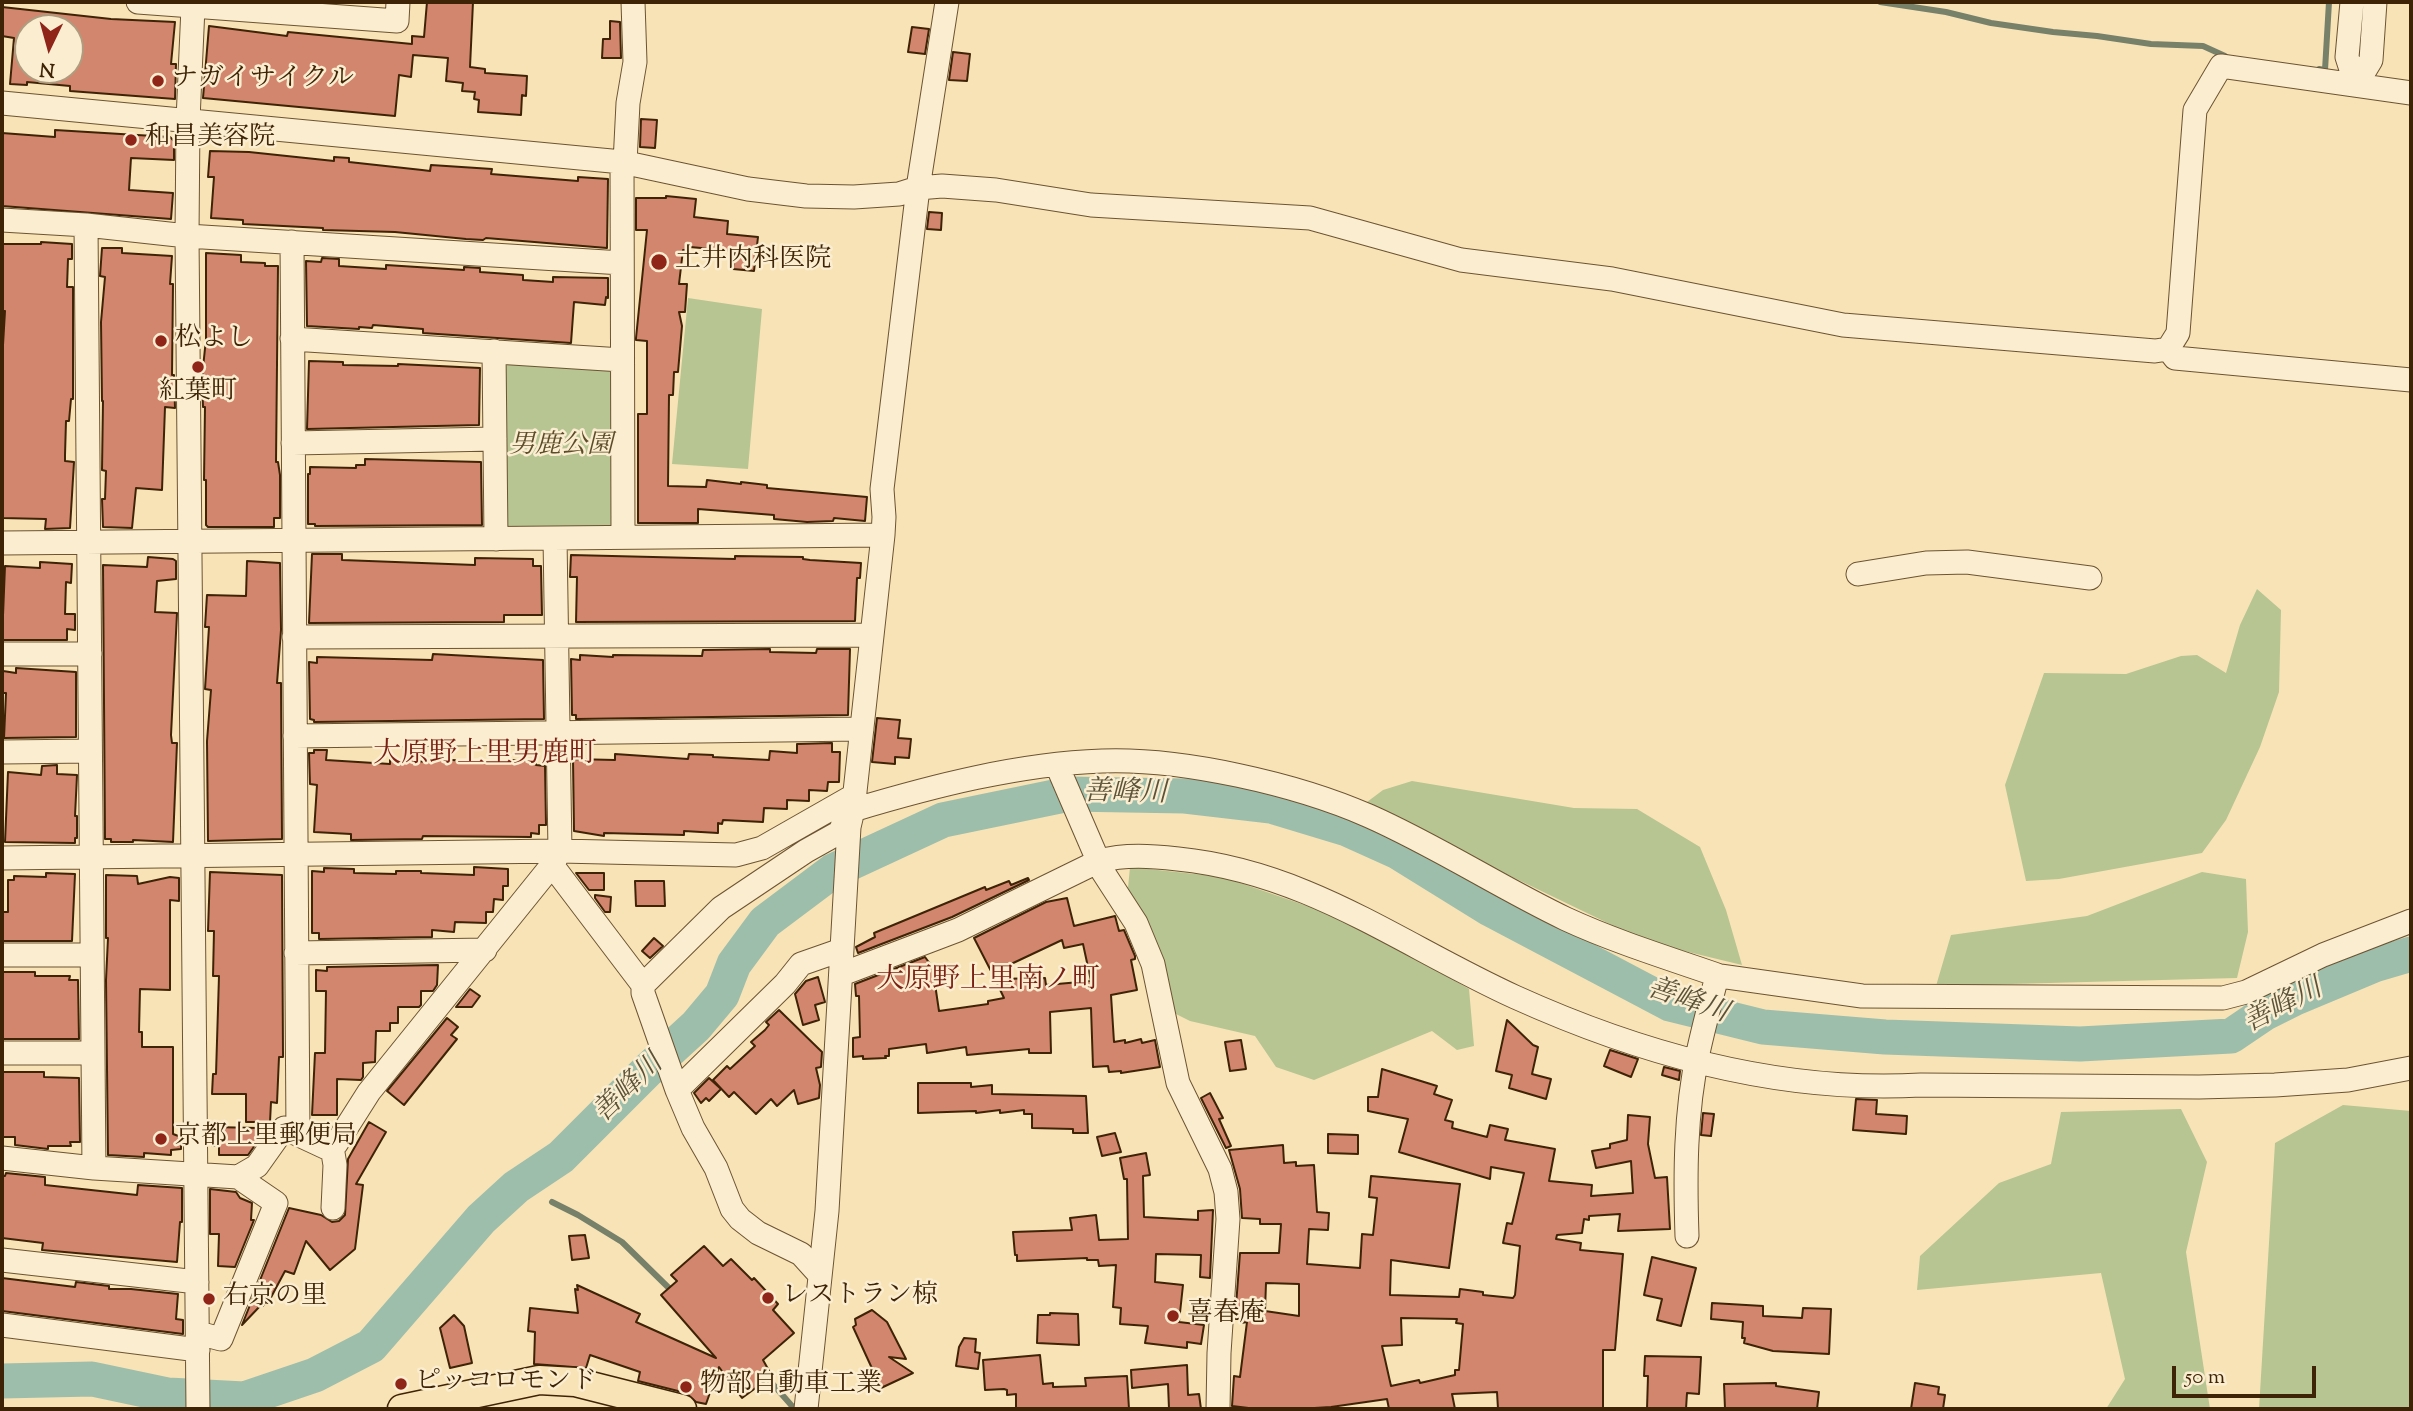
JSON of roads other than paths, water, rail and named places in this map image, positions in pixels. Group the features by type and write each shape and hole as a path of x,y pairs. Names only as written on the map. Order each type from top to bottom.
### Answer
{"main road":[{"path":"402,1409 539,1380 575,1382 682,1409"}],"street":[{"path":"138,2 193,7 274,7 397,21 398,2"},
{"path":"623,537 623,162 635,62 633,2"},
{"path":"806,1409 827,1211 852,811 883,535 882,489 918,188 947,2"},
{"path":"2352,2 2347,57 2356,85"},
{"path":"2356,85 2371,60 2375,2"},
{"path":"193,7 187,236 198,1409"},
{"path":"2,103 623,162 748,189 806,196 855,197 942,186 996,190 1091,205 1310,218 1461,260 1612,279 1843,325 2155,351 2168,349 2178,333 2194,110 2221,66 2411,93"},
{"path":"2,220 86,225 187,236 622,263"},
{"path":"86,225 94,1168"},
{"path":"292,242 298,1134"},
{"path":"292,339 622,360"},
{"path":"2168,349 2175,358 2411,380"},
{"path":"495,351 496,539"},
{"path":"293,443 495,439"},
{"path":"2,543 883,535"},
{"path":"555,538 558,733 556,858 643,989 677,1090 693,1128 716,1168 732,1209 758,1233 801,1254 820,1275"},
{"path":"1858,574 1926,563 1968,562 2090,578"},
{"path":"294,637 872,635"},
{"path":"2,654 90,654"},
{"path":"295,736 862,729"},
{"path":"2,752 90,751"},
{"path":"2,858 296,854 556,858 736,855 762,848 852,811 967,780 1080,762 1133,761 1253,779 1332,802 1369,816 1576,923 1717,980 1863,996 2224,998 2246,992 2323,955 2411,921"},
{"path":"1059,770 1103,872 1136,923 1153,964 1178,1083 1220,1169 1226,1192 1218,1409"},
{"path":"643,989 721,908 806,851 840,832 852,811"},
{"path":"842,974 958,930 1098,856 1159,857 1247,871 1295,887 1381,926 1514,996 1614,1036 1792,1079 1842,1086 1888,1087 2185,1087 2348,1080 2411,1068"},
{"path":"238,1177 257,1166 284,1128 327,1148 336,1144 369,1091 485,950 556,858"},
{"path":"677,1090 785,984 801,964 842,944"},
{"path":"296,953 485,950"},
{"path":"2,955 92,955"},
{"path":"1687,1236 1685,1176 1697,1057 1717,980"},
{"path":"2,1054 93,1053"},
{"path":"332,1147 335,1164 333,1208"},
{"path":"2,1158 94,1168 238,1177 276,1203 221,1339 198,1342 2,1325"},
{"path":"2,1259 197,1282"}],"waterway":[{"path":"1880,2 2053,32 2151,44 2203,46 2225,56"},
{"path":"2319,69 2325,70 2329,2"},
{"name":"善峰川","path":"2,1381 92,1379 168,1395 244,1399 315,1375 371,1346 481,1219 516,1187 561,1157 696,1026 722,995 734,964 765,922 833,871 943,820 1069,794 1185,796 1271,806 1347,829 1398,852 1490,909 1670,1004 1763,1027 1885,1037 2080,1044 2231,1036 2265,1013 2295,998 2374,965 2411,954"},
{"path":"552,1202 622,1242 675,1294"},
{"path":"763,1373 792,1406"}],"place":[{"name":"ナガイサイクル","path":"158,81"},
{"name":"和昌美容院","path":"131,140"},
{"name":"土井内科医院","path":"659,262"},
{"name":"松よし","path":"161,341"},
{"name":"紅葉町","path":"198,367"},
{"name":"京都上里郵便局","path":"161,1139"},
{"name":"レストラン椋","path":"768,1298"},
{"name":"右京の里","path":"209,1299"},
{"name":"喜春庵","path":"1173,1316"},
{"name":"ピッコロモンド","path":"401,1384"},
{"name":"物部自動車工業","path":"686,1387"}],"district":[{"name":"大原野上里男鹿町","path":"485,756"},
{"name":"大原野上里南ノ町","path":"988,982"}],"park label":[{"name":"男鹿公園","path":"561,448"}]}
